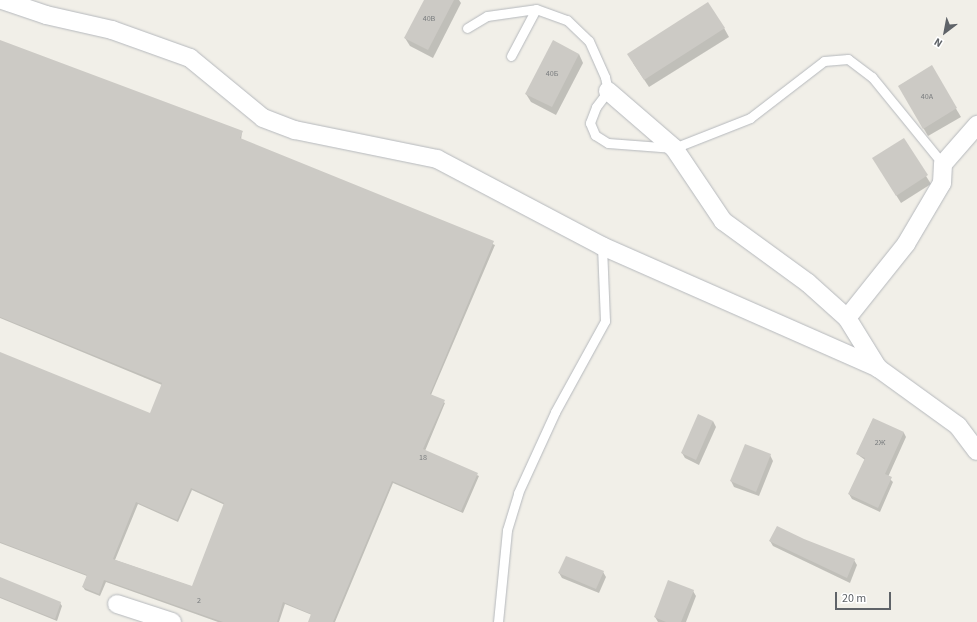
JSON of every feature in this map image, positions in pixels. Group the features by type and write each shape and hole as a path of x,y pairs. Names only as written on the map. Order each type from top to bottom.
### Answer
{"street":[{"path":"2,0 46,15 112,30 190,58 263,118 295,130 437,159 602,246 878,368 958,426 977,451"},
{"path":"608,91 674,148 723,221 808,283 847,318 878,368"},
{"path":"847,318 906,244 942,183 942,164 977,125"},
{"path":"117,604 172,622"}],"lane":[{"path":"467,28 487,16 536,9 567,20 589,41 605,77 608,91 596,107 590,123 595,134 608,143 674,148 750,118 824,61 848,59 872,77 942,164"},
{"path":"511,56 536,9"},
{"path":"498,622 507,530 518,492 555,412 605,321 602,246"}],"building":[{"path":"424,0 454,0 428,50 404,38"},
{"path":"708,2 725,28 644,80 627,54"},
{"path":"0,40 243,131 240,138 494,241 430,394 445,400 423,449 478,473 461,511 392,481 333,622 308,622 311,614 283,602 277,622 223,622 104,580 99,594 82,587 87,575 0,542 0,352 150,413 162,383 0,317","holes":["191,488 224,503 192,586 113,559 136,502 177,520"]},
{"path":"553,40 579,54 552,107 525,94"},
{"path":"932,65 957,108 923,129 898,86"},
{"path":"904,138 928,175 896,196 872,158"},
{"path":"698,414 713,421 696,460 681,453"},
{"path":"873,418 904,432 885,474 892,477 878,508 848,494 865,458 856,454"},
{"path":"745,444 771,454 756,492 730,481"},
{"path":"777,526 804,539 855,559 847,578 769,541"},
{"path":"566,556 604,571 596,589 558,573"},
{"path":"0,577 61,602 55,619 0,597"},
{"path":"668,580 694,590 681,622 666,622 654,617"}]}
